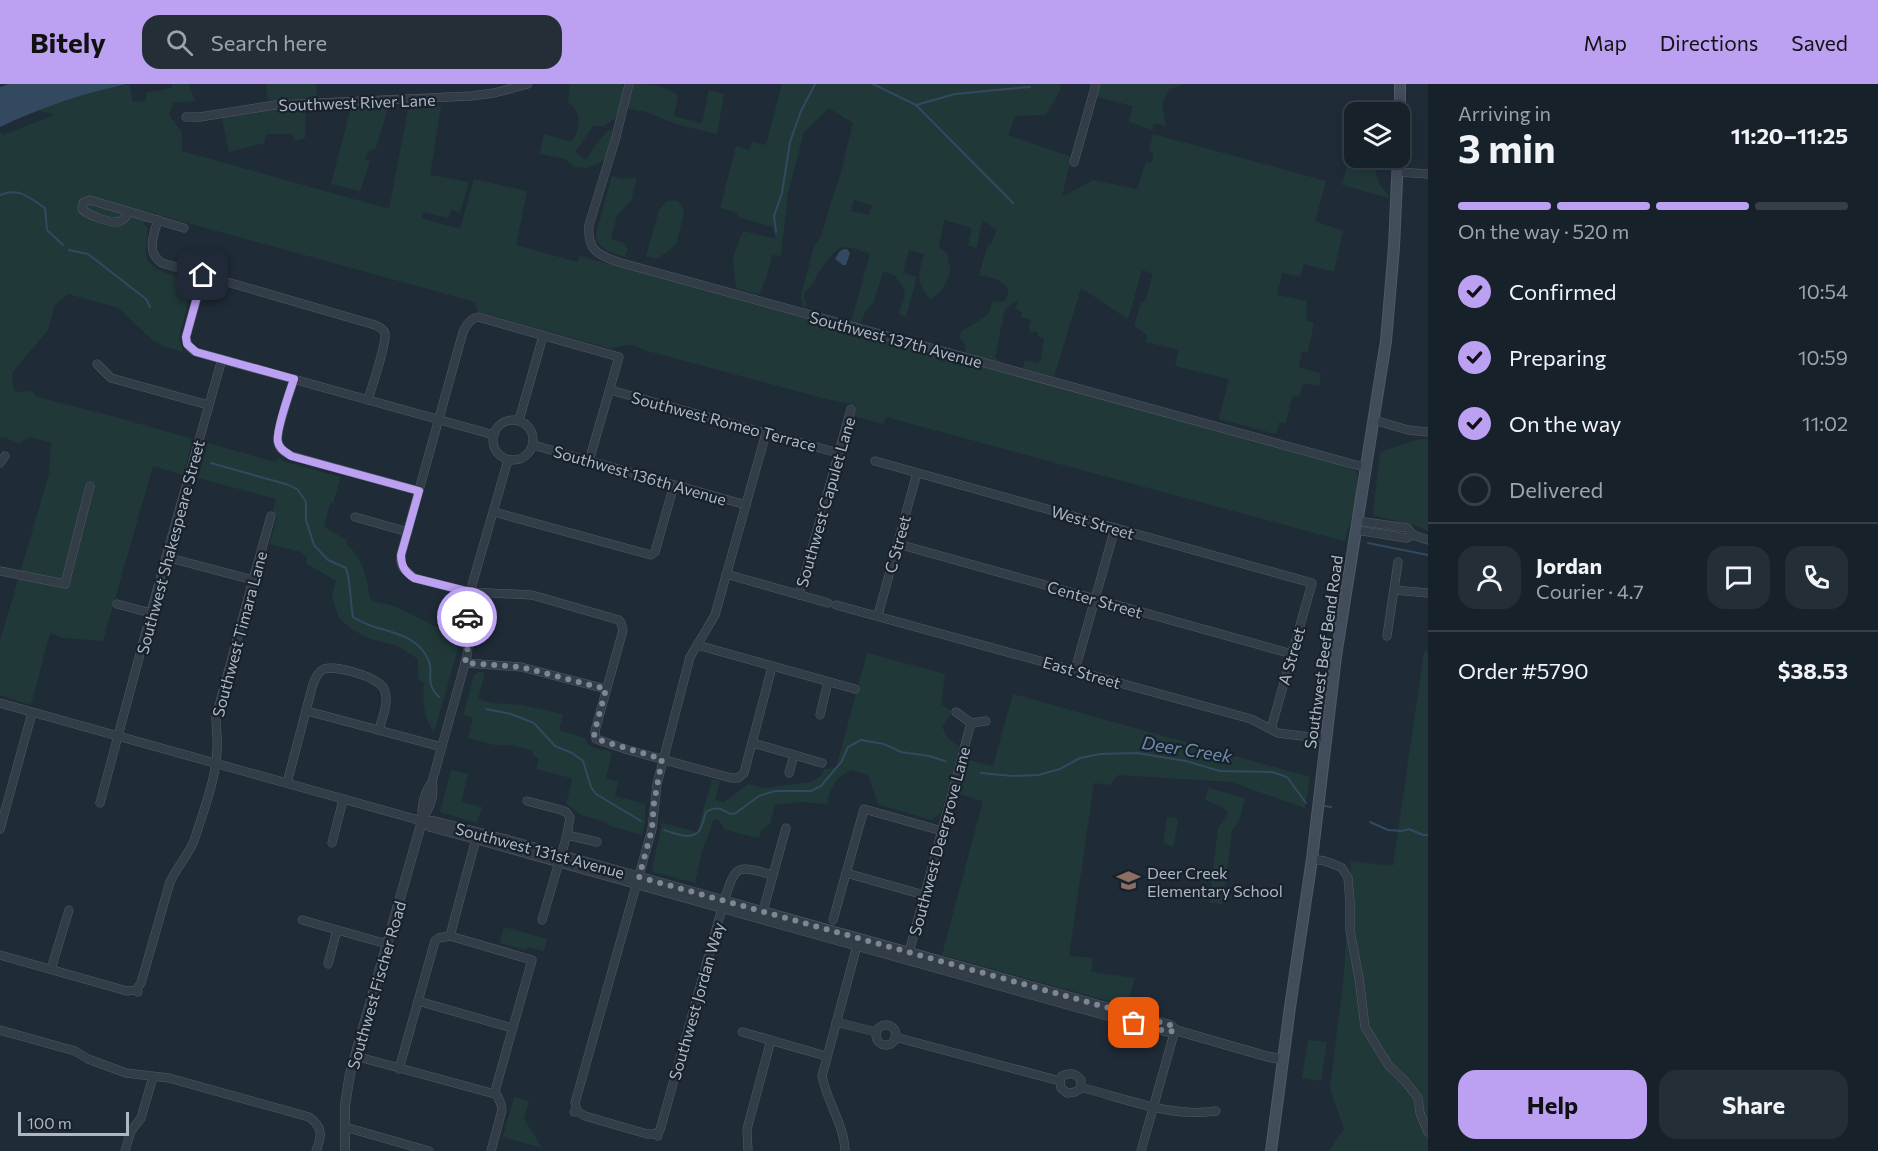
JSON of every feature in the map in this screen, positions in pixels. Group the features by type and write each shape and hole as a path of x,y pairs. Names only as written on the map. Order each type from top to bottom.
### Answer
{"main road":[{"path":"1400,84 1400,102"},
{"name":"Southwest Beef Bend Road","path":"1271,1151 1282,1059 1312,859 1336,656 1388,325 1398,168"}],"street":[{"name":"Southwest River Lane","path":"186,117 200,117 285,104 465,97 494,93 528,84"},
{"name":"Southwest 137th Avenue","path":"629,84 588,235 592,248 598,254 1367,468"},
{"path":"1074,162 1096,84"},
{"path":"1398,172 1428,174"},
{"path":"129,212 124,219 116,222 86,214 82,209 83,203 90,200 184,228"},
{"path":"158,220 152,247 155,258 162,264 364,321 383,329 385,335 383,347 368,400"},
{"path":"203,275 186,337 187,344 196,352 494,435"},
{"path":"589,461 619,357 478,317 473,318 463,332 408,531 401,562 407,573 414,578 470,592 532,595 615,618 621,623 622,635 595,736 601,742 731,778 741,777 744,773 772,667"},
{"path":"519,420 543,336"},
{"name":"Southwest Shakespeare Street","path":"100,803 222,359"},
{"path":"97,364 111,378 208,405"},
{"path":"294,379 278,432 278,443 283,451 291,456 419,491"},
{"name":"Southwest Romeo Terrace","path":"610,390 838,453"},
{"name":"Southwest Capulet Lane","path":"799,595 851,409"},
{"path":"519,420 531,430 534,437 533,446 523,458 508,460 496,450 493,443 494,435 503,422 519,420"},
{"path":"1374,420 1408,430 1428,432"},
{"name":"Southwest Jordan Way","path":"766,433 715,615 690,657 662,759 652,829 575,1103 576,1111 585,1116 657,1135 733,874 741,868 773,875"},
{"name":"Southwest 136th Avenue","path":"533,446 746,505"},
{"name":"Southwest Fischer Road","path":"345,1151 347,1090 355,1056 422,821 430,808 434,792 432,782 465,663 470,592 508,460"},
{"name":"West Street","path":"875,461 1312,584"},
{"name":"C Street","path":"878,615 917,473"},
{"path":"494,512 651,555 655,552 674,485"},
{"path":"0,572 65,584 90,486"},
{"name":"Southwest Timara Lane","path":"51,969 127,991 137,991 141,983 170,882 194,841 215,763 216,717 271,516"},
{"path":"355,518 408,531"},
{"path":"1357,525 1407,528 1413,535 1428,540"},
{"path":"1075,670 1114,528"},
{"name":"Center Street","path":"898,544 1292,654"},
{"path":"166,557 252,580"},
{"path":"1387,636 1398,562"},
{"name":"East Street","path":"726,574 1251,719 1286,734 1326,739"},
{"name":"A Street","path":"1271,729 1312,584"},
{"path":"1394,590 1428,593"},
{"path":"117,604 151,613"},
{"path":"697,645 855,689"},
{"path":"465,663 521,667 606,689"},
{"path":"287,783 313,684 319,673 327,669 337,669 380,683 386,692 387,701 379,730"},
{"path":"820,715 828,682"},
{"name":"Southwest 131st Avenue","path":"0,703 344,800 422,821 433,821 1157,1029 1169,1032 1175,1030 1282,1059"},
{"path":"306,711 442,747"},
{"path":"956,712 971,723 986,721"},
{"path":"0,830 32,713"},
{"name":"Southwest Deergrove Lane","path":"908,956 971,723"},
{"path":"753,743 822,763"},
{"path":"789,773 794,755"},
{"path":"332,843 344,800"},
{"path":"527,801 561,810 568,814 570,822 543,920"},
{"path":"833,920 864,809 942,831"},
{"name":"Southwest 131st Avenue","path":"422,821 431,827 560,859"},
{"path":"765,904 786,828"},
{"path":"567,835 597,842"},
{"path":"450,936 476,839"},
{"path":"1312,859 1325,861 1342,868 1348,878 1350,930 1365,1027 1389,1066 1418,1098 1420,1113 1428,1132"},
{"path":"846,873 924,894"},
{"path":"0,955 51,969 69,910"},
{"path":"302,920 387,944"},
{"path":"328,964 338,930"},
{"path":"399,1069 435,942 439,938 450,936 532,960 495,1094"},
{"path":"845,1151 840,1122 824,1087 822,1076 859,942"},
{"path":"418,1001 512,1028"},
{"path":"836,1022 876,1032"},
{"path":"888,1025 894,1029 896,1038 889,1045 882,1044 876,1040 876,1032 880,1026 888,1025"},
{"path":"0,1030 75,1051 117,1071 169,1078 309,1117 318,1124 320,1130 316,1151"},
{"path":"1141,1151 1175,1030"},
{"path":"742,1032 826,1056"},
{"path":"896,1038 1060,1081"},
{"path":"748,1151 747,1128 771,1040"},
{"path":"355,1056 495,1094 502,1110 491,1151"},
{"path":"1067,1074 1075,1075 1081,1080 1076,1092 1067,1093 1061,1088 1060,1081 1062,1076 1067,1074"},
{"path":"125,1151 131,1131 141,1118 153,1077"},
{"path":"1080,1087 1179,1113 1216,1112"},
{"path":"345,1127 429,1151"}],"green space":[{"path":"129,84 133,102 146,101 146,93 172,88 172,84 189,84 195,101 173,103 169,115 182,132 182,151 389,209 408,110 441,106 430,175 469,182 460,212 451,210 448,218 423,212 421,218 460,229 474,179 527,191 516,245 577,262 580,256 1345,466 1357,472 1357,489 1344,541 886,417 883,424 854,416 857,405 826,399 632,345 612,349 478,312 475,302 148,212 144,224 148,229 146,255 148,260 157,269 193,284 179,338 183,352 152,340 119,308 68,294 55,305 48,330 12,373 13,387 16,392 32,391 37,397 193,439 183,475 153,466 103,641 63,638 50,633 31,705 0,695 0,641 49,474 51,443 30,437 19,443 0,438 0,132 3,135 54,115 39,110 95,91"},
{"path":"266,84 316,84 317,98 268,100"},
{"path":"570,84 623,84 617,117 604,126 593,126 575,152 586,160 596,144 609,130 613,130 605,160 588,168 574,167 565,159 540,154 544,134 571,142 576,135 578,117 568,102"},
{"path":"633,84 668,89 678,96 674,116 702,124 709,90 724,94 717,134 626,108"},
{"path":"782,84 1059,84 1061,89 1046,115 1015,116 1008,135 1071,157 1062,197 1093,180 1137,189 1146,162 1153,161 1153,153 1149,151 1153,134 1326,181 1315,221 1343,231 1334,272 1304,264 1300,277 1282,273 1277,295 1307,301 1306,321 1314,323 1308,352 1302,351 1299,367 1321,374 1319,386 1303,383 1299,397 1293,396 1285,424 1279,422 1276,434 1219,419 1229,379 1175,366 1179,350 1146,342 1147,335 1134,326 1153,274 1142,270 1128,319 1081,288 1054,377 1023,368 1025,360 1036,363 1041,360 1044,338 1038,336 1037,331 1030,333 1031,320 1021,317 1022,312 1016,309 1018,299 1008,307 1003,315 995,358 999,362 965,353 965,344 959,338 962,331 988,315 993,301 1004,302 1009,292 1001,282 979,275 988,244 991,244 997,230 983,220 976,248 968,245 972,228 944,220 939,247 948,255 951,268 944,286 930,299 920,282 920,268 924,254 909,250 903,273 917,277 906,317 898,313 904,299 904,289 895,276 883,271 874,302 866,310 860,324 851,322 870,254 845,247 830,257 805,292 804,300 807,305 803,307 801,296 814,246 821,237 840,176 853,123 829,108 804,132 788,193 781,256 772,255 766,279 759,294 736,289 733,257 743,231 776,239 773,227 741,218 736,212 720,208 736,146 749,150 752,142 766,145","holes":["854,200 872,205 869,215 851,211"]},
{"path":"1101,84 1185,84 1169,89 1162,104 1166,126 1154,123 1152,130 1129,122 1133,106 1097,97"},
{"path":"352,104 389,105 376,148 368,152 365,159 370,161 360,191 331,184"},
{"path":"306,106 305,138 295,141 292,134 266,134 264,143 229,152 222,118 256,110"},
{"path":"1347,168 1376,168 1381,187 1389,198 1342,185"},
{"path":"612,176 621,179 637,178 631,201 617,215 611,239 624,243 628,249 625,257 606,250 596,241"},
{"path":"667,201 677,201 682,205 684,214 676,245 657,259 646,256 659,210"},
{"path":"1420,439 1428,439 1428,531 1373,515 1380,452"},
{"path":"208,443 275,462 279,458 285,462 341,477 333,503 330,503 324,527 347,540 346,544 363,569 370,599 393,606 447,630 458,648 434,733 424,710 424,684 418,678 418,659 398,646 371,639 353,630 339,618 332,597 336,581 306,563 307,557 301,552 270,544 277,517 272,515 276,499 198,478"},
{"path":"1424,651 1428,652 1428,1151 1329,1151 1344,1129 1330,1088 1344,975 1351,861 1393,866"},
{"path":"867,653 945,674 941,704 953,712 942,727 948,738 959,747 941,813 932,820 878,804 868,775 851,770 834,783 827,804 802,802 775,805 770,824 761,830 759,838 725,830 719,820 714,819 702,852 695,883 654,872 652,870 662,823 697,832 712,779 720,781 715,800 724,802 748,784 764,788 811,782 821,776 824,769 836,768"},
{"path":"479,672 485,673 478,699 563,714 559,730 585,738 593,747 612,752 606,778 618,782 615,796 645,804 645,823 642,835 581,815 566,803 571,778 536,769 539,759 533,755 533,751 468,738 473,718 463,715 474,675"},
{"path":"1013,694 1310,777 1305,808 1231,782 1118,775 1110,785 1094,783 1069,956 1093,958 1091,972 1135,978 1127,1006 942,955 983,801 959,794 968,760 993,766"},
{"path":"451,770 468,774 461,802 482,807 477,823 440,812"},
{"path":"1208,788 1245,798 1239,820 1232,831 1223,904 1209,903 1218,828 1228,813 1224,808 1205,800"},
{"path":"1167,817 1178,820 1172,846 1163,844"},
{"path":"504,927 547,939 544,951 528,947 526,950 500,943"},
{"path":"1308,1040 1327,1042 1321,1081 1302,1078"},
{"path":"514,1097 529,1101 524,1119 542,1148 503,1137"}],"water":[{"path":"8,84 127,84 62,102 0,127 0,87"},
{"path":"844,249 850,253 846,265 835,259"}],"waterway":[{"path":"776,232 774,216 782,193 790,142 801,111 815,84"},
{"path":"873,84 916,105 955,94 1030,87"},
{"path":"916,105 1013,203"},
{"name":"Deer Creek","path":"0,195 19,193 45,208 47,230 63,245"},
{"name":"Deer Creek","path":"69,250 88,254 146,299 150,307"},
{"name":"Deer Creek","path":"211,463 289,485 298,490 306,502 306,520 314,545 328,560 346,568 353,617 403,636 417,645 428,659 430,682 439,697"},
{"path":"1368,543 1428,555"},
{"name":"Deer Creek","path":"486,709 511,714 534,723 555,746 572,753 583,761 591,787 596,794 641,821"},
{"name":"Deer Creek","path":"664,830 682,835 696,834 706,812 712,809 721,809 730,814 736,813 759,796 775,791 811,791 821,786 842,761 848,747 861,740 884,744 901,752 945,761"},
{"name":"Deer Creek","path":"981,773 1013,776 1038,775 1060,769 1080,758 1100,754 1137,753 1186,761 1220,771 1272,772 1287,777 1306,803"},
{"name":"Deer Creek","path":"1325,806 1331,807"},
{"name":"Deer Creek","path":"1370,822 1388,830 1409,829 1428,835"}],"way so far":[{"path":"467,617 468,646 465,663 521,667 606,689 594,734 596,739 662,759 652,829 639,877 1170,1025 1175,1030 1169,1032 1134,1023"}],"place":[{"name":"Deer Creek Elementary School","path":"1129,881"}],"route":[{"path":"203,275 186,337 190,349 294,379 278,432 278,443 283,451 291,456 419,491 401,555 403,568 414,578 470,592 467,617"}]}
